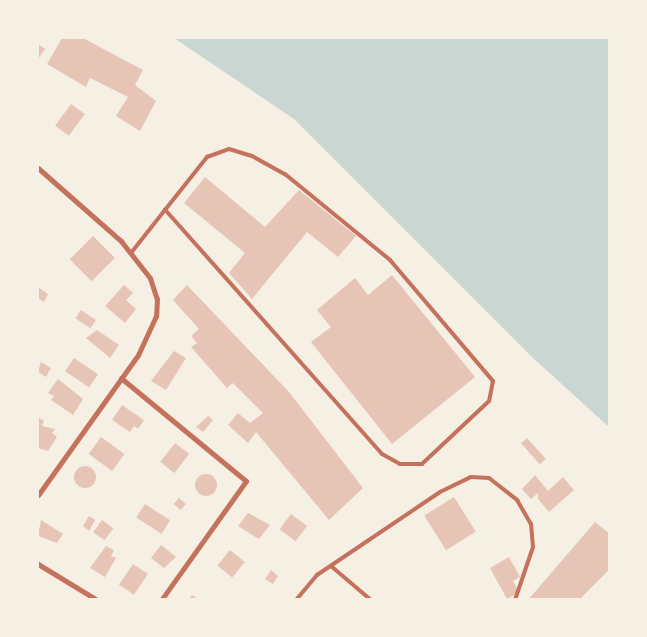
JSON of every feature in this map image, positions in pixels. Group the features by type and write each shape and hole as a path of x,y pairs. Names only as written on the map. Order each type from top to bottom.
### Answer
{"street":[{"path":"38,171 131,253 150,278 157,299 156,316 121,378 38,495"},
{"path":"121,378 246,481 161,600"},
{"path":"38,564 97,600"}],"lane":[{"path":"131,253 165,210 213,153 229,149 284,174 345,220 403,274 493,381 489,401 422,464 400,464 382,454 165,210"},
{"path":"296,600 332,566 440,492 471,477 489,478 517,500 531,524 533,547 516,600"},
{"path":"332,566 371,600"}],"shaded area":[{"path":"174,38 609,38 609,427 532,357 294,119"}],"building":[{"path":"62,38 83,38 143,70 135,85 156,101 140,131 116,116 128,97 90,78 86,87 47,64"},
{"path":"38,44 45,49 38,59"},
{"path":"71,104 85,114 69,136 55,126"},
{"path":"205,177 265,227 299,190 356,236 338,257 307,232 252,299 229,273 245,253 184,203"},
{"path":"93,236 115,258 92,281 70,259"},
{"path":"392,275 475,377 392,444 311,342 331,327 317,310 355,278 368,295"},
{"path":"124,285 133,293 126,300 136,309 125,323 105,306"},
{"path":"187,285 289,392 363,488 329,520 256,432 248,443 228,425 238,413 250,423 263,413 233,383 227,388 191,347 197,343 191,336 199,329 173,300"},
{"path":"38,287 48,294 44,302 38,298"},
{"path":"81,310 96,320 90,328 75,318"},
{"path":"97,330 119,345 110,358 86,338"},
{"path":"174,351 186,358 166,390 151,381"},
{"path":"74,358 98,374 89,387 65,371"},
{"path":"41,362 51,368 46,377 38,372"},
{"path":"58,379 83,399 73,415 51,400 54,396 48,393"},
{"path":"122,405 144,420 138,429 134,426 130,432 112,420"},
{"path":"208,416 213,420 203,432 196,427"},
{"path":"38,417 44,421 42,426 55,429 52,433 57,437 48,451 38,448"},
{"path":"101,437 124,454 112,471 89,454"},
{"path":"527,438 546,459 540,464 521,443"},
{"path":"175,443 189,454 174,473 160,462"},
{"path":"85,466 95,473 96,477 89,487 85,488 75,481 74,477 81,467"},
{"path":"206,474 214,477 217,485 214,493 206,496 198,493 195,485 198,477"},
{"path":"535,475 548,491 563,477 574,490 549,512 538,499 538,493 531,499 522,489"},
{"path":"454,497 476,532 446,550 424,516"},
{"path":"179,498 186,504 181,510 174,504"},
{"path":"145,504 170,520 161,534 136,517"},
{"path":"248,513 270,525 259,539 238,526"},
{"path":"291,514 307,526 296,541 280,529"},
{"path":"89,516 95,520 89,531 83,526"},
{"path":"41,520 63,534 57,543 38,536"},
{"path":"102,520 113,528 105,540 93,532"},
{"path":"595,522 610,534 610,569 579,600 528,600"},
{"path":"161,545 176,557 164,568 151,558"},
{"path":"106,546 114,550 111,556 116,558 105,577 90,568"},
{"path":"230,550 245,562 232,578 217,566"},
{"path":"509,557 520,577 513,581 519,592 507,599 490,568"},
{"path":"133,564 148,574 134,595 119,585"},
{"path":"271,570 278,576 273,584 265,579"},
{"path":"192,595 200,600 189,600"}]}
